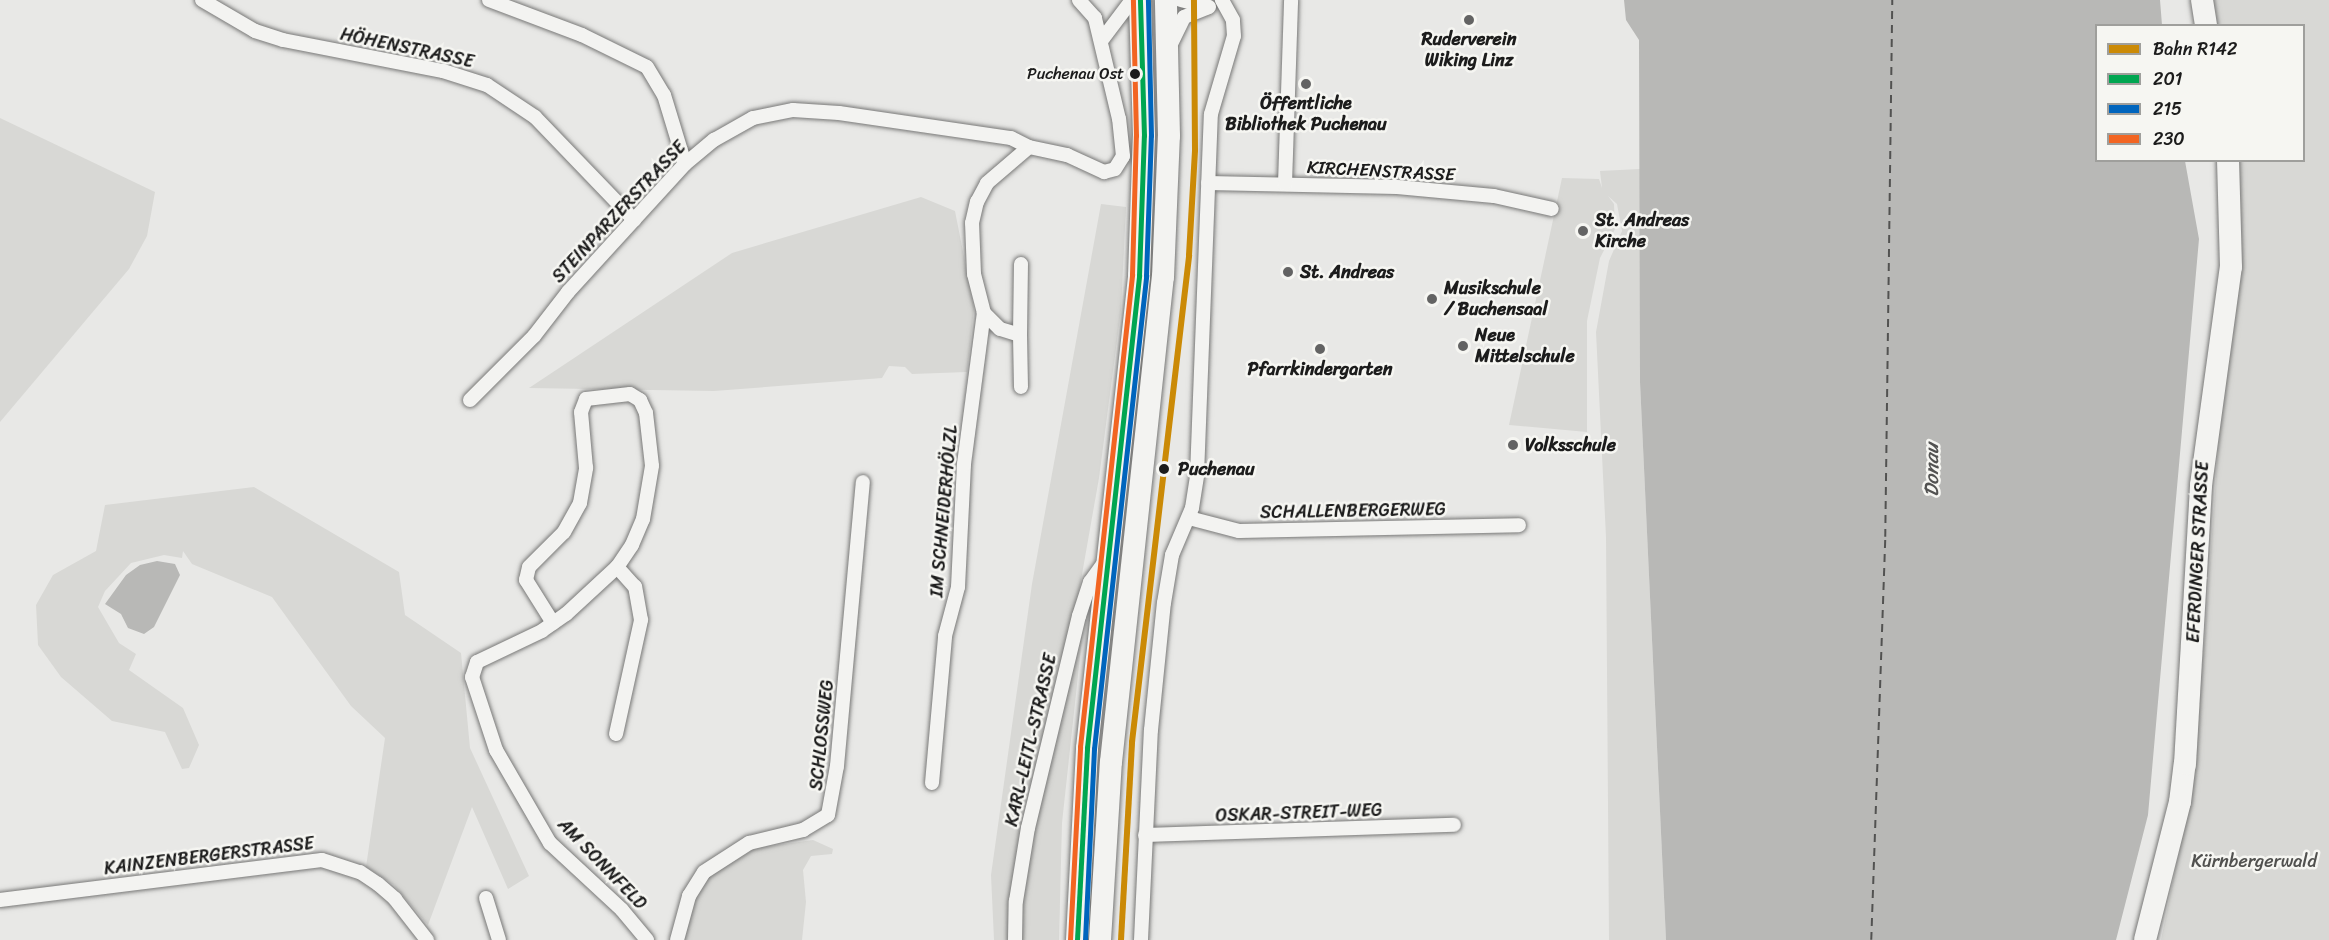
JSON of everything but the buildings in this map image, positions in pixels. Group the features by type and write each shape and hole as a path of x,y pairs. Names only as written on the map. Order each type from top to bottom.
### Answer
{"main road":[{"path":"1077,940 1083,799 1134,342 1144,136 1140,0"},
{"path":"1100,940 1111,762 1162,288 1169,136 1166,0"},
{"path":"2202,0 2206,24"},
{"name":"EFERDINGER STRASSE","path":"2145,940 2180,802 2186,764 2201,485 2231,267 2228,162"}],"street":[{"name":"HÖHENSTRASSE","path":"202,0 255,31 283,40 443,71 487,85 535,117 633,220"},
{"path":"489,0 636,58 647,67 668,104 685,164"},
{"path":"1079,0 1095,18 1119,119 1144,136"},
{"path":"1101,41 1132,0"},
{"path":"1180,0 1209,7"},
{"path":"1285,184 1292,0"},
{"path":"1141,940 1145,835 1167,579 1189,518 1197,475 1208,183 1214,98 1234,36 1229,4 1209,7 1184,17 1168,52"},
{"name":"STEINPARZERSTRASSE","path":"470,400 534,336 568,292 685,164 714,140 753,118 793,110 1011,138 1029,147 1054,150 1108,172 1115,169 1123,156 1119,119"},
{"name":"IM SCHNEIDERHÖLZL","path":"932,783 945,636 958,587 964,464 984,313 973,263 972,224 976,202 987,183 1029,147"},
{"name":"KIRCHENSTRASSE","path":"1208,183 1285,184 1494,196 1552,209"},
{"path":"1021,264 1021,387"},
{"path":"984,313 1000,329 1020,335"},
{"name":"AM SONNFELD","path":"553,623 526,580 529,567 564,532 580,503 586,468 581,412 586,399 630,394 640,400 646,413 652,466 643,519 632,545 617,567 587,598 553,623 477,662 473,688 503,765 550,843 622,910 648,940"},
{"name":"SCHLOSSWEG","path":"677,940 689,896 704,872 749,843 803,830 828,815 837,766 863,482"},
{"name":"SCHALLENBERGERWEG","path":"1189,518 1239,531 1519,525"},
{"name":"KARL-LEITL-STRASSE","path":"1015,940 1016,901 1028,828 1074,638 1090,582 1109,556"},
{"path":"616,734 641,620 635,587 617,567"},
{"name":"OSKAR-STREIT-WEG","path":"1145,835 1454,825"},
{"name":"KAINZENBERGERSTRASSE","path":"0,900 322,860 360,872 378,884 395,898 426,940"},
{"path":"486,898 499,940"}],"shaded area":[{"name":"Kürnbergerwald","path":"2207,0 2329,0 2329,940 2161,940 2189,802 2205,635 2238,162 2305,162 2305,24 2212,24"},
{"path":"0,118 155,192 147,236 129,269 0,422"},
{"path":"1640,169 1640,382 1666,940 1609,940 1606,537 1596,332 1609,261 1622,231 1617,204 1608,196 1614,204 1615,229 1600,258 1587,321 1587,432 1509,425 1562,178 1599,179 1602,188 1600,171"},
{"path":"921,197 955,211 974,308 967,372 912,374 905,367 889,366 882,378 714,391 529,388 732,253"},
{"path":"1101,204 1126,207 1121,310 1099,478 1075,614 1083,629 1062,823 1059,940 994,940 991,875 1032,584"},
{"path":"254,487 399,572 405,615 461,653 470,748 529,876 508,889 472,807 428,925 394,885 366,867 385,738 351,706 272,597 192,564 183,551 182,558 164,555 131,563 105,591 98,607 119,643 136,654 129,670 183,708 199,745 189,768 182,769 165,732 112,721 61,677 38,645 36,605 53,575 96,551 105,505"},
{"path":"813,840 833,849 832,854 811,856 803,870 806,902 802,940 682,940 694,900 711,875 756,848"}],"water":[{"name":"Donau","path":"1624,0 2160,0 2162,24 2095,24 2095,162 2185,162 2199,239 2148,815 2116,940 1666,940 1640,382 1639,40 1626,20"},
{"path":"157,561 175,564 180,575 154,627 144,634 128,628 121,614 105,604 126,575 140,565"}],"ferry route":[{"path":"1871,940 1885,537 1892,0"}],"rail line":[{"name":"R142","path":"1121,940 1132,742 1189,255 1195,150 1194,0"}],"transit line":[{"name":"230","path":"1070,940 1080,747 1132,275 1136,136 1133,0"},
{"name":"201","path":"1077,940 1087,748 1139,276 1144,136 1140,0"},
{"name":"215","path":"1085,940 1094,749 1146,276 1151,136 1148,0"}],"place":[{"name":"Ruderverein Wiking Linz","path":"1469,20"},
{"name":"Puchenau Ost","path":"1135,74"},
{"name":"Öffentliche Bibliothek Puchenau","path":"1306,84"},
{"name":"St. Andreas Kirche","path":"1583,231"},
{"name":"St. Andreas","path":"1288,272"},
{"name":"Musikschule / Buchensaal","path":"1432,299"},
{"name":"Neue Mittelschule","path":"1463,346"},
{"name":"Pfarrkindergarten","path":"1320,349"},
{"name":"Volksschule","path":"1513,445"},
{"name":"Puchenau","path":"1164,469"}]}
